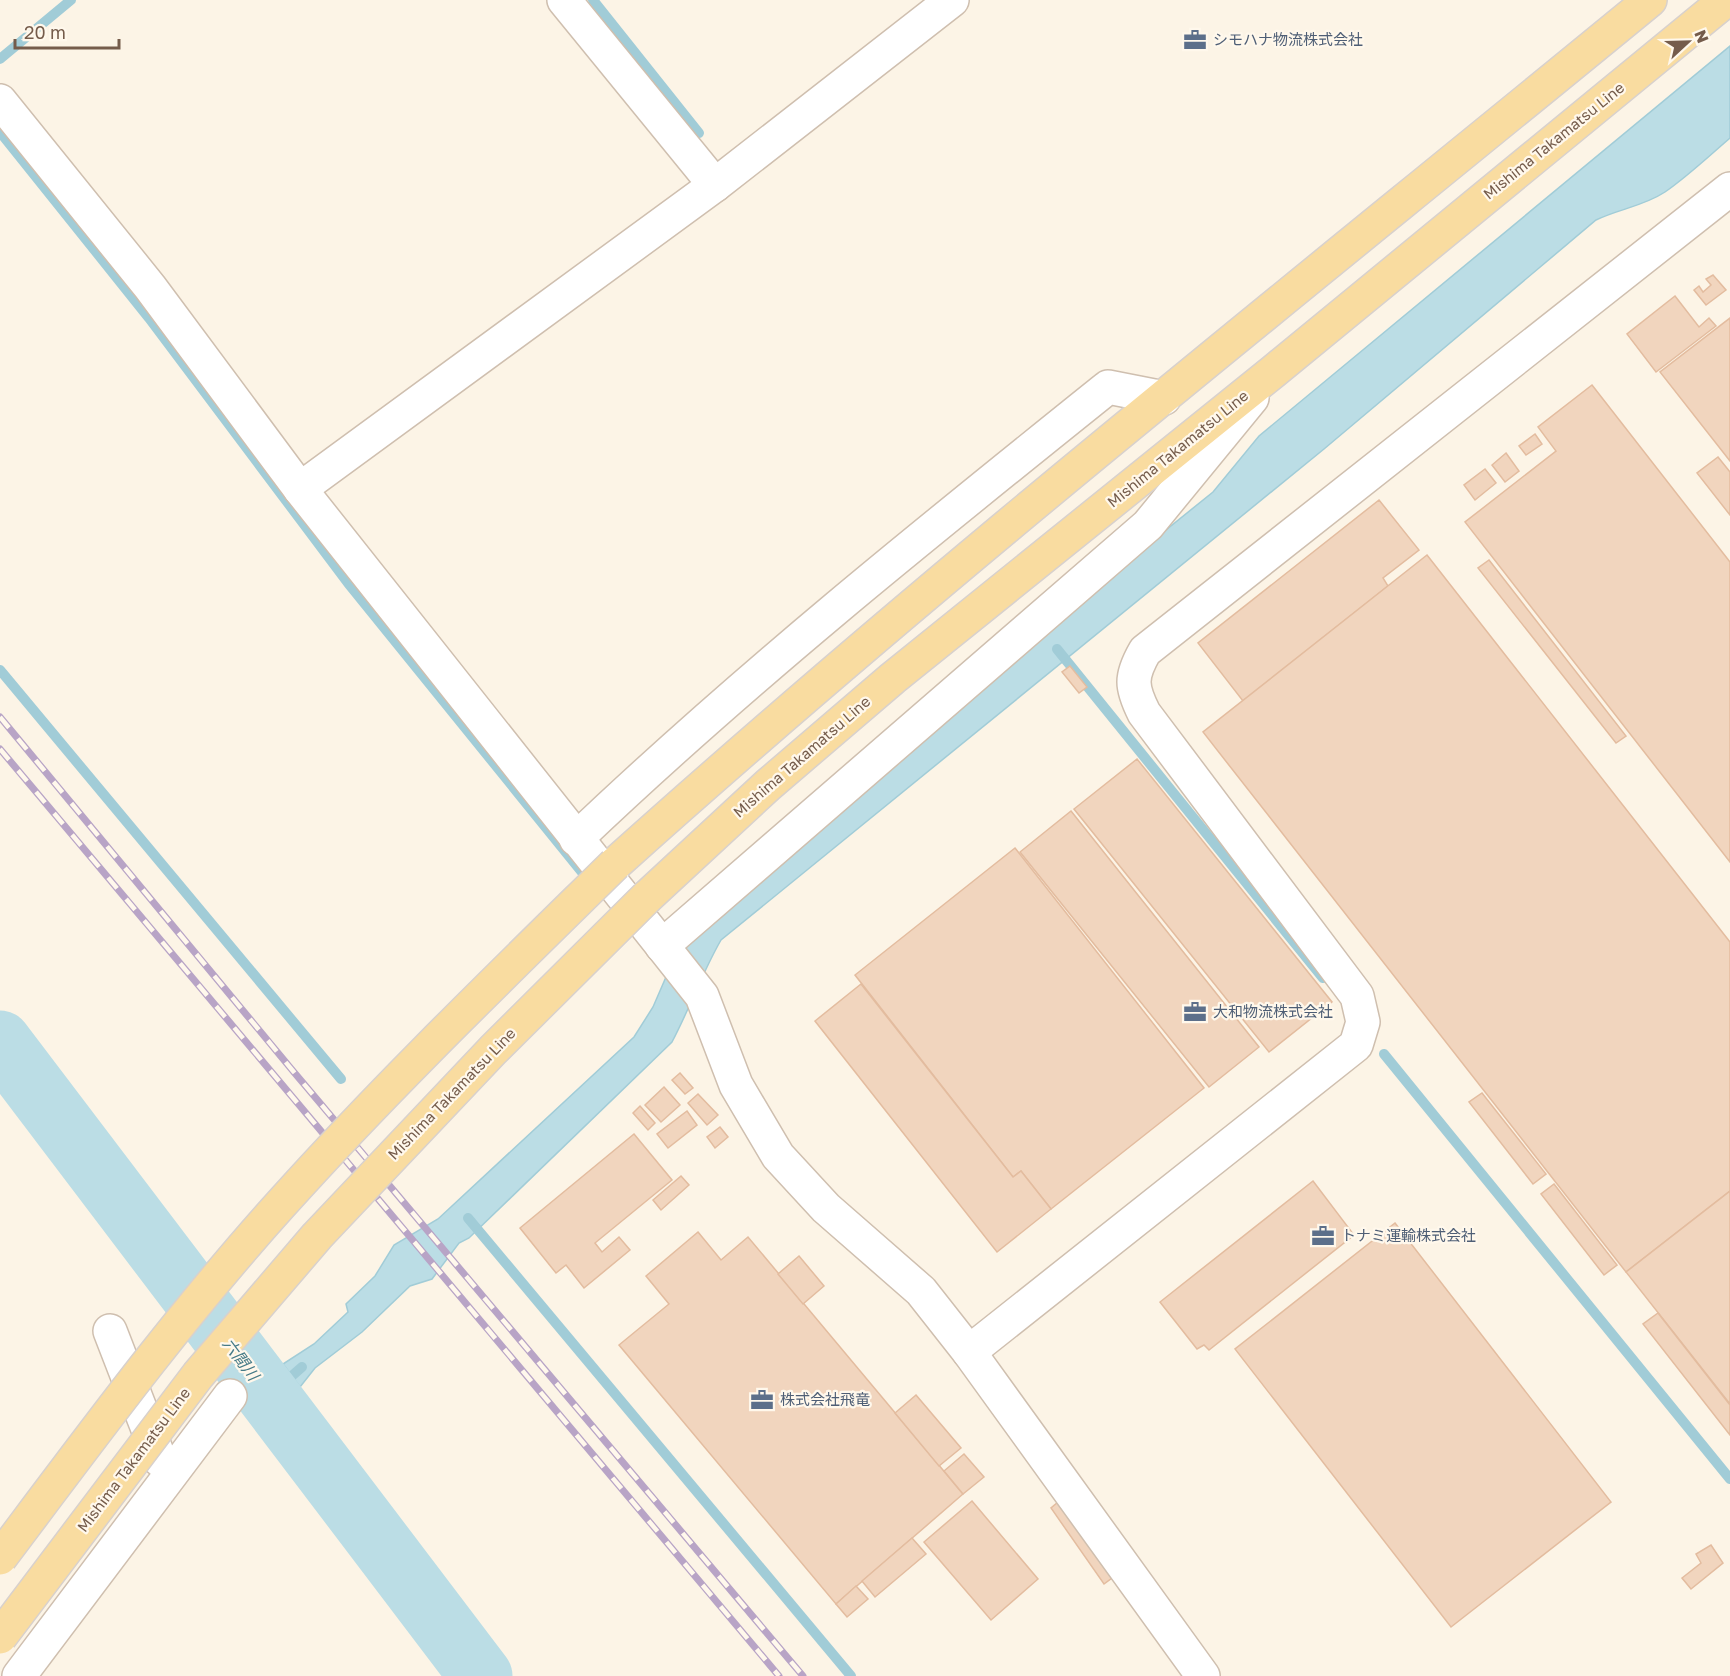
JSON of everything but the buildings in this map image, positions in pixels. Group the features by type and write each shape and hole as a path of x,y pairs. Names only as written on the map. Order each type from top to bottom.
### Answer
{"main road":[{"path":"0,1558 164,1340 282,1203 453,1025 615,864 758,736 1164,398 1650,0"},
{"name":"Mishima Takamatsu Line","path":"0,1637 198,1375 316,1236 494,1050 647,897 768,785 893,678 1274,371 1726,0"}],"street":[{"path":"564,0 715,185"},
{"path":"300,489 715,185 952,0"},
{"path":"0,101 150,287 300,489 702,996 736,1085 778,1156 826,1208 921,1291 969,1352 1203,1676"},
{"path":"969,1352 1356,1045 1363,1022 1357,996 1144,713 1132,690 1136,666 1145,651 1730,189"},
{"path":"666,952 1148,525 1274,371"},
{"path":"576,839 651,768 865,582 1108,387 1164,398"},
{"path":"110,1331 168,1479"},
{"path":"19,1676 230,1396"}],"water":[{"path":"1730,46 1730,138 1665,192 1649,201 1596,220 1324,449 721,940 672,1042 469,1238 459,1243 432,1279 410,1286 362,1332 315,1368 300,1387 283,1364 314,1344 348,1312 346,1304 375,1276 394,1245 438,1219 634,1037 653,1007 679,947 1042,630 1213,492 1259,436"}],"waterway":[{"path":"0,59 71,0"},
{"path":"593,0 699,133"},
{"path":"0,132 149,318 348,583 590,882"},
{"path":"1057,649 1323,978"},
{"path":"0,670 341,1079"},
{"name":"六間川","path":"0,1042 481,1676"},
{"path":"1384,1054 1730,1479"},
{"path":"468,1218 851,1676"},
{"path":"269,1396 302,1367"}],"railway":[{"path":"0,717 293,1071 803,1676"},
{"path":"0,749 779,1676"}],"place":[{"name":"シモハナ物流株式会社","path":"1195,40"},
{"name":"大和物流株式会社","path":"1195,1012"},
{"name":"トナミ運輸株式会社","path":"1323,1236"},
{"name":"株式会社飛竜","path":"762,1400"}]}
